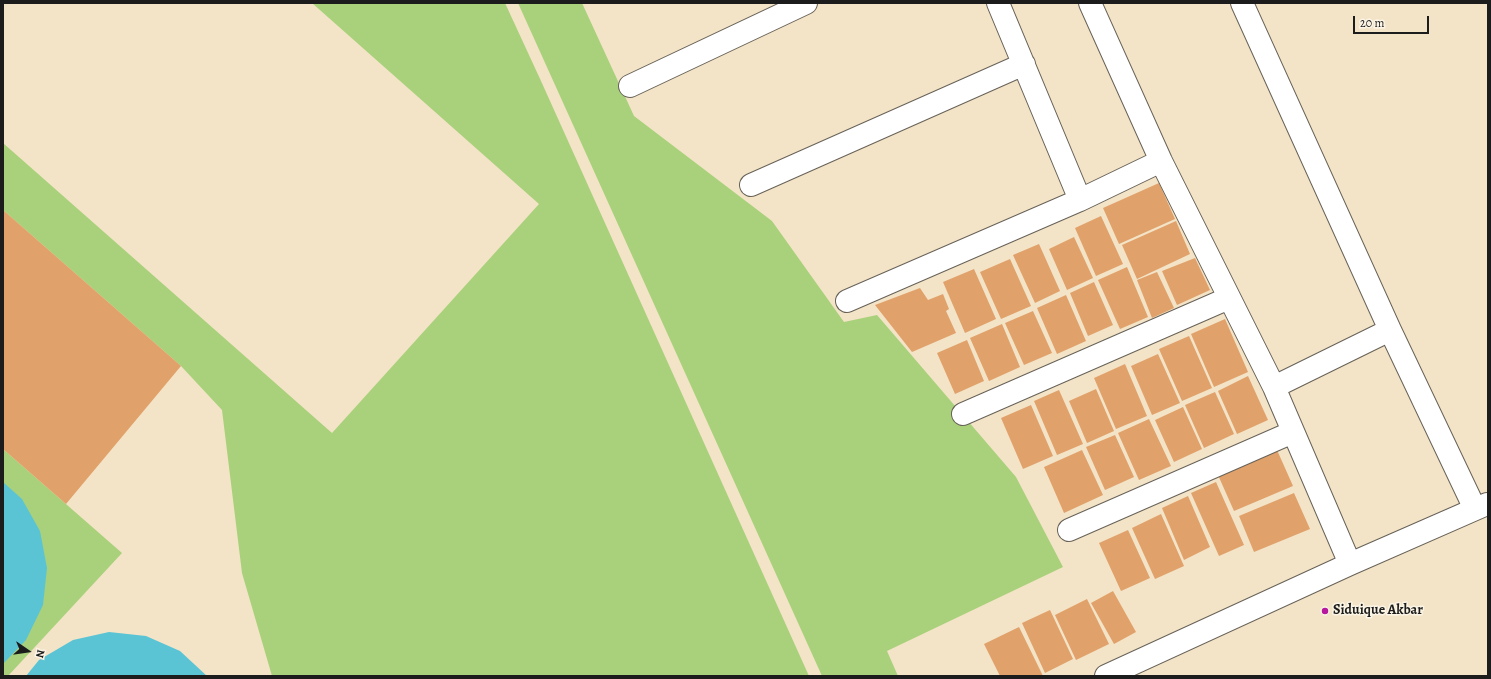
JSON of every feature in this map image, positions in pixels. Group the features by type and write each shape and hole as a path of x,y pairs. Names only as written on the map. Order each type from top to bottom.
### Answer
{"street":[{"path":"630,86 806,3"},
{"path":"998,3 1080,200"},
{"path":"1090,3 1161,161 1274,387 1350,564"},
{"path":"1118,673 1350,564 1482,506 1390,330 1242,3"},
{"path":"751,184 1024,64"},
{"path":"847,301 1080,200 1161,161"},
{"path":"963,414 1230,298"},
{"path":"1274,387 1390,330"},
{"path":"1069,530 1293,432"}],"green space":[{"path":"312,3 505,3 809,676 272,676 242,573 222,410 181,366 3,210 3,143 332,433 539,204"},
{"path":"518,3 582,3 634,116 772,221 844,322 877,315 1016,477 1063,567 887,651 898,676 822,676"},
{"path":"3,449 122,553 8,676 3,676"}],"water":[{"path":"3,482 22,499 40,531 47,568 43,605 26,640 3,664"},
{"path":"109,632 146,636 180,651 207,676 26,676 39,660 73,640"}],"building":[{"path":"1159,183 1175,219 1119,244 1103,208"},
{"path":"3,210 181,366 66,504 3,449"},
{"path":"1101,216 1123,264 1096,276 1075,228"},
{"path":"1176,221 1190,254 1137,279 1122,245"},
{"path":"1074,237 1093,278 1067,290 1049,249"},
{"path":"1039,244 1060,291 1035,303 1013,255"},
{"path":"1195,258 1210,290 1177,305 1162,271"},
{"path":"1010,259 1031,306 1001,319 980,272"},
{"path":"1127,267 1148,317 1120,329 1098,280"},
{"path":"974,269 996,319 965,333 943,282"},
{"path":"1157,272 1174,308 1152,318 1137,280"},
{"path":"1094,282 1113,325 1088,336 1070,293"},
{"path":"920,288 928,300 943,294 949,309 946,311 956,333 912,352 875,305"},
{"path":"1066,295 1086,341 1057,354 1037,308"},
{"path":"1033,311 1052,353 1024,365 1005,323"},
{"path":"1225,319 1248,372 1214,387 1191,334"},
{"path":"1002,324 1020,367 989,381 970,338"},
{"path":"1189,336 1212,388 1182,401 1159,349"},
{"path":"967,340 984,381 955,394 937,353"},
{"path":"1158,354 1180,403 1152,415 1131,366"},
{"path":"1125,364 1147,416 1116,429 1094,378"},
{"path":"1248,376 1268,420 1237,434 1218,391"},
{"path":"1096,389 1114,431 1087,443 1069,401"},
{"path":"1059,390 1083,444 1057,455 1034,401"},
{"path":"1215,392 1234,434 1204,448 1185,405"},
{"path":"1031,405 1053,456 1023,469 1001,418"},
{"path":"1183,407 1202,449 1174,462 1155,420"},
{"path":"1149,419 1171,466 1139,480 1118,433"},
{"path":"1115,435 1134,477 1105,490 1086,447"},
{"path":"1082,450 1103,495 1064,513 1044,467"},
{"path":"1277,450 1293,486 1234,511 1218,475"},
{"path":"1216,482 1244,545 1219,556 1191,493"},
{"path":"1294,493 1310,529 1254,552 1239,516"},
{"path":"1188,496 1210,547 1184,560 1162,508"},
{"path":"1161,514 1184,566 1155,579 1132,528"},
{"path":"1128,530 1150,578 1121,591 1099,543"},
{"path":"1113,591 1136,632 1114,644 1091,603"},
{"path":"1087,599 1109,644 1076,660 1055,615"},
{"path":"1050,610 1073,659 1045,673 1022,623"},
{"path":"1019,627 1043,676 1000,676 984,644"}],"place":[{"name":"Siduique Akbar","path":"1325,611"}]}
